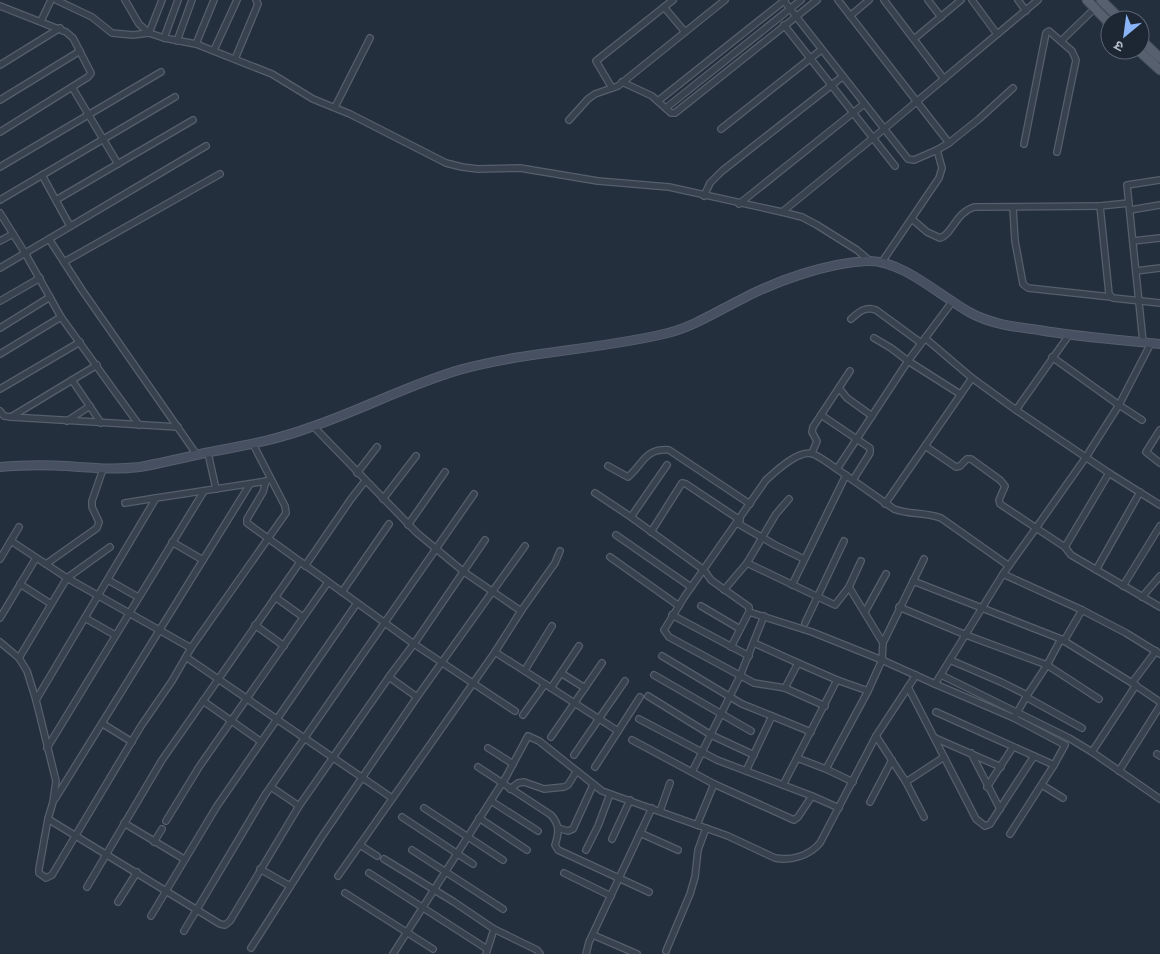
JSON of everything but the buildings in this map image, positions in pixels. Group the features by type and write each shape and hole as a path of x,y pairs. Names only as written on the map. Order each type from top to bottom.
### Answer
{"main road":[{"path":"1087,0 1100,14"},
{"path":"1100,0 1110,10"},
{"path":"1150,48 1160,58"},
{"path":"0,467 30,465 103,469 138,467 253,444 314,426 418,384 457,371 534,354 593,347 672,332 693,325 763,288 846,264 870,261 882,262 916,279 971,314 985,320 1004,325 1069,335 1160,344"}],"street":[{"path":"0,132 88,77 91,73 73,38 60,28 1,7 6,0"},
{"path":"41,21 51,0"},
{"path":"56,0 92,17 112,33 133,36 149,33"},
{"path":"72,7 75,0"},
{"path":"125,0 139,24 149,33 196,44 272,74 313,99 335,107 446,163 478,169 520,168 598,182 669,188 782,212 802,217 817,225 857,250 870,261"},
{"path":"149,33 162,0"},
{"path":"164,38 178,0"},
{"path":"177,41 192,0"},
{"path":"196,44 214,0"},
{"path":"214,50 237,0"},
{"path":"235,59 258,4 256,0"},
{"path":"612,88 596,61 673,0"},
{"path":"569,120 588,99 618,86 725,0"},
{"path":"666,108 801,0"},
{"path":"622,82 646,92 671,113 675,113 816,0"},
{"path":"838,0 949,143"},
{"path":"850,16 869,0"},
{"path":"884,0 944,79"},
{"path":"928,0 941,17"},
{"path":"914,39 961,0"},
{"path":"972,0 997,34"},
{"path":"1018,0 1026,11"},
{"path":"782,212 874,138 1038,0"},
{"path":"658,101 784,1 910,161 949,143 1013,88"},
{"path":"664,7 685,32"},
{"path":"1061,41 1094,8"},
{"path":"784,25 895,166"},
{"path":"0,65 60,28"},
{"path":"1024,144 1046,33 1052,32 1075,55 1076,60 1057,152"},
{"path":"335,107 370,38"},
{"path":"721,129 821,50"},
{"path":"0,100 80,51"},
{"path":"0,167 161,72"},
{"path":"704,196 710,183 722,171 842,77"},
{"path":"72,87 118,164"},
{"path":"0,200 175,97"},
{"path":"738,204 864,104"},
{"path":"56,200 193,120"},
{"path":"0,268 206,146"},
{"path":"882,262 942,173 937,150"},
{"path":"64,262 220,174"},
{"path":"42,175 70,226"},
{"path":"935,684 1002,574 1086,456 1119,405 1147,343 1139,301 1127,185 1160,180"},
{"path":"912,219 927,232 940,238 945,235 966,210 979,207 1100,206 1129,203"},
{"path":"1130,210 1160,205"},
{"path":"1100,206 1110,297"},
{"path":"1013,208 1015,241 1023,284 1028,288 1160,303"},
{"path":"0,215 40,278 61,317 139,425"},
{"path":"0,241 13,234"},
{"path":"1133,241 1160,238"},
{"path":"48,239 197,455"},
{"path":"1136,271 1160,268"},
{"path":"0,301 40,278"},
{"path":"0,328 50,297"},
{"path":"837,469 908,361 952,302"},
{"path":"851,319 860,311 870,308 876,310 923,341 1016,410 1160,505"},
{"path":"0,354 61,317"},
{"path":"1016,410 1069,335"},
{"path":"874,338 960,394"},
{"path":"0,389 80,342"},
{"path":"1052,357 1142,420"},
{"path":"11,417 97,365"},
{"path":"812,453 817,441 812,430 850,371"},
{"path":"885,504 972,378"},
{"path":"72,380 101,423"},
{"path":"839,388 847,398 872,416"},
{"path":"67,421 90,406"},
{"path":"0,411 4,416 11,417 178,427"},
{"path":"821,415 868,445 871,450 853,480"},
{"path":"314,426 408,525 464,572 521,611"},
{"path":"1160,430 1146,452 1160,463"},
{"path":"0,642 19,658 27,671 55,772 56,781 53,802 39,869 41,875 46,878 52,875 77,836 132,742 186,657 286,513 285,506 269,480 253,444"},
{"path":"925,446 956,467 960,466 967,459 971,459 1000,480 1005,486 999,500 1000,504 1065,547 1071,555 1160,607"},
{"path":"357,473 377,447"},
{"path":"608,466 628,477 638,464 650,454 661,449 669,450 750,504"},
{"path":"208,453 216,489"},
{"path":"824,706 786,688 758,684 740,676 669,637 664,630 691,587 739,522 766,480 775,471 804,453 812,453 885,504 902,513 941,518 1009,566"},
{"path":"383,500 416,456"},
{"path":"631,517 667,465"},
{"path":"46,564 97,528 99,522 92,507 92,501 103,469"},
{"path":"408,525 446,472"},
{"path":"1065,547 1109,473"},
{"path":"792,585 846,475"},
{"path":"125,503 269,480"},
{"path":"269,480 246,521 268,540 414,644 514,711"},
{"path":"87,887 162,760 275,597 365,481"},
{"path":"652,532 682,483 762,538 804,559"},
{"path":"53,802 250,484"},
{"path":"47,748 204,491"},
{"path":"1096,570 1140,492"},
{"path":"595,493 704,570 711,580 748,606 749,612 731,647"},
{"path":"184,931 232,848 271,787 474,494"},
{"path":"36,700 156,498"},
{"path":"724,590 747,563 776,514 789,498"},
{"path":"342,592 389,524"},
{"path":"1124,586 1160,526"},
{"path":"0,559 19,527"},
{"path":"616,535 691,587"},
{"path":"48,819 220,924 228,924 299,806 485,540"},
{"path":"11,541 68,578 192,648"},
{"path":"805,623 844,541"},
{"path":"172,542 203,560"},
{"path":"251,948 321,838 525,546"},
{"path":"19,658 68,578 110,547"},
{"path":"338,876 495,652 555,563 560,551"},
{"path":"610,557 679,606"},
{"path":"0,618 36,558"},
{"path":"826,769 868,691 882,660 883,642 924,559"},
{"path":"747,563 835,605 849,587 861,561"},
{"path":"865,612 886,574"},
{"path":"1002,574 1082,610 1126,632 1158,652 1134,684 1092,752"},
{"path":"1142,597 1160,576"},
{"path":"108,580 138,597"},
{"path":"913,581 1062,640 1134,684 1160,704 1119,771"},
{"path":"166,821 199,767 328,582"},
{"path":"20,584 51,604"},
{"path":"849,587 883,642"},
{"path":"275,597 303,617"},
{"path":"152,916 184,859 260,741 357,603"},
{"path":"701,606 740,629"},
{"path":"899,607 966,635 1047,665 1099,699"},
{"path":"1014,718 1082,610"},
{"path":"749,612 882,660 1014,718 1065,745"},
{"path":"672,615 748,656"},
{"path":"692,772 740,676 764,616"},
{"path":"85,618 115,635"},
{"path":"256,625 284,646"},
{"path":"524,670 552,626"},
{"path":"754,643 837,680 868,691"},
{"path":"551,688 579,646"},
{"path":"495,652 618,731"},
{"path":"662,656 742,704 811,732"},
{"path":"186,657 392,798"},
{"path":"950,660 1001,682 1082,728"},
{"path":"551,737 602,663"},
{"path":"786,688 798,663"},
{"path":"561,673 585,688"},
{"path":"941,674 1069,738 1160,799"},
{"path":"654,675 751,731"},
{"path":"394,953 456,853 502,784 525,738 530,736 593,785 610,794 706,828 775,858 790,859 796,858 817,846 876,736 916,675"},
{"path":"389,677 418,697"},
{"path":"783,785 837,680"},
{"path":"574,755 625,681"},
{"path":"523,715 545,684"},
{"path":"908,687 979,823 988,826 1034,756"},
{"path":"648,696 711,735 754,755"},
{"path":"594,767 640,698"},
{"path":"203,701 260,741"},
{"path":"936,712 1054,765"},
{"path":"746,771 772,716"},
{"path":"638,719 701,752 839,808"},
{"path":"103,724 132,742"},
{"path":"876,736 906,782 924,817"},
{"path":"935,738 1001,767"},
{"path":"1010,834 1042,785 1069,738"},
{"path":"632,740 714,784 794,820 812,796"},
{"path":"987,787 1013,747"},
{"path":"488,748 513,764"},
{"path":"971,753 1000,809"},
{"path":"906,782 944,757"},
{"path":"797,758 826,769 852,782"},
{"path":"870,802 892,760"},
{"path":"478,767 551,816 558,828 555,845 558,850 649,892"},
{"path":"510,789 514,785 524,782 544,789 564,787 568,785 576,772"},
{"path":"660,811 670,784"},
{"path":"697,825 714,784"},
{"path":"558,828 568,831 572,829 593,785"},
{"path":"1042,785 1063,798"},
{"path":"271,787 299,806"},
{"path":"586,850 598,826 610,794"},
{"path":"612,839 630,800"},
{"path":"491,801 538,831"},
{"path":"424,808 504,860"},
{"path":"586,954 652,808"},
{"path":"402,817 473,864"},
{"path":"480,818 527,850"},
{"path":"124,823 184,859"},
{"path":"666,951 690,894 695,877 698,850 706,828"},
{"path":"154,842 162,829"},
{"path":"640,833 678,850"},
{"path":"360,845 377,856"},
{"path":"412,850 504,909"},
{"path":"384,859 494,929 537,950 540,954"},
{"path":"260,869 290,886"},
{"path":"118,902 137,872"},
{"path":"369,873 486,952 494,929"},
{"path":"564,873 611,896"},
{"path":"345,893 433,949"},
{"path":"593,935 637,954"}]}
